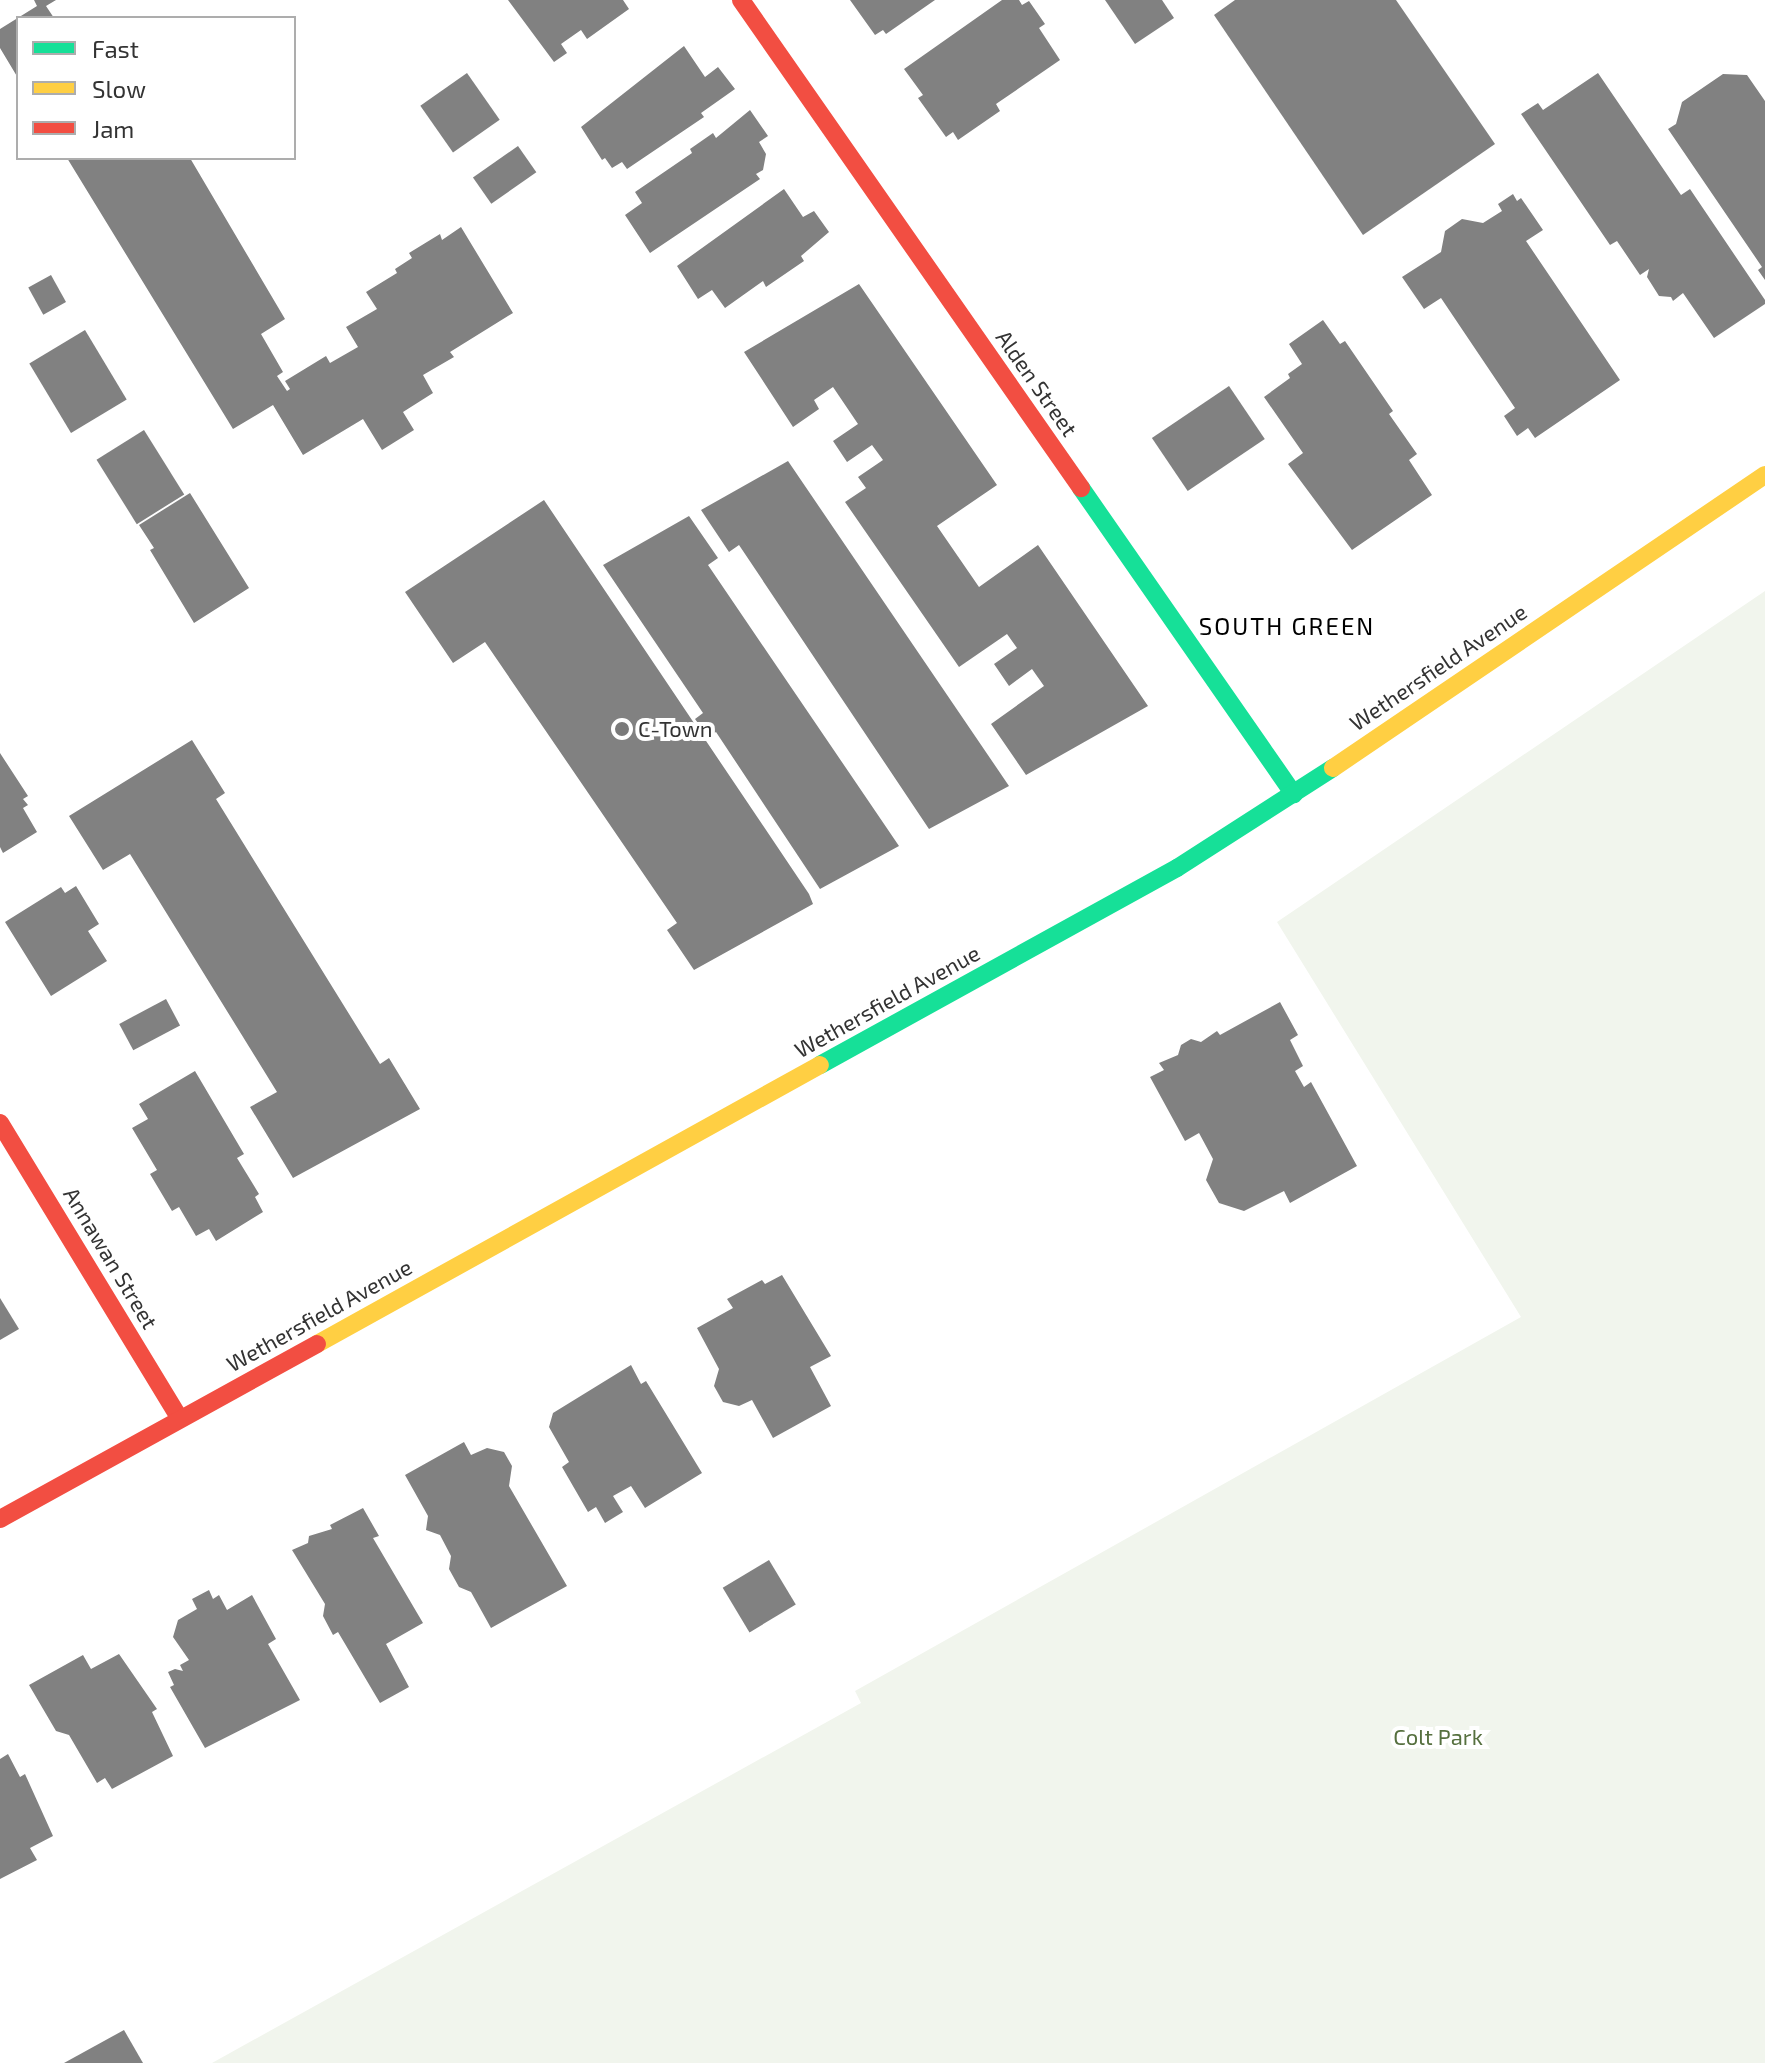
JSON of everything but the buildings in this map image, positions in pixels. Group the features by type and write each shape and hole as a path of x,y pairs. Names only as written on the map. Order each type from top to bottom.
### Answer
{"main road":[{"name":"Alden Street","path":"741,0 1294,794"},
{"name":"Wethersfield Avenue","path":"0,1519 1147,886 1294,794 1765,475"},
{"name":"Annawan Street","path":"0,1123 180,1419"}],"green space":[{"name":"Colt Park","path":"1765,591 1765,2063 212,2063 861,1703 855,1691 1521,1317 1277,922"}],"traffic: fast":[{"path":"1081,488 1294,794"},
{"path":"820,1065 1177,868 1333,768"}],"traffic: slow":[{"path":"1333,768 1765,475"},
{"path":"317,1344 820,1065"}],"traffic: jam":[{"path":"741,0 1081,488"},
{"path":"0,1123 180,1419"},
{"path":"0,1519 317,1344"}],"place":[{"name":"C-Town","path":"622,729"}],"district":[{"name":"SOUTH GREEN","path":"1287,626"}]}
